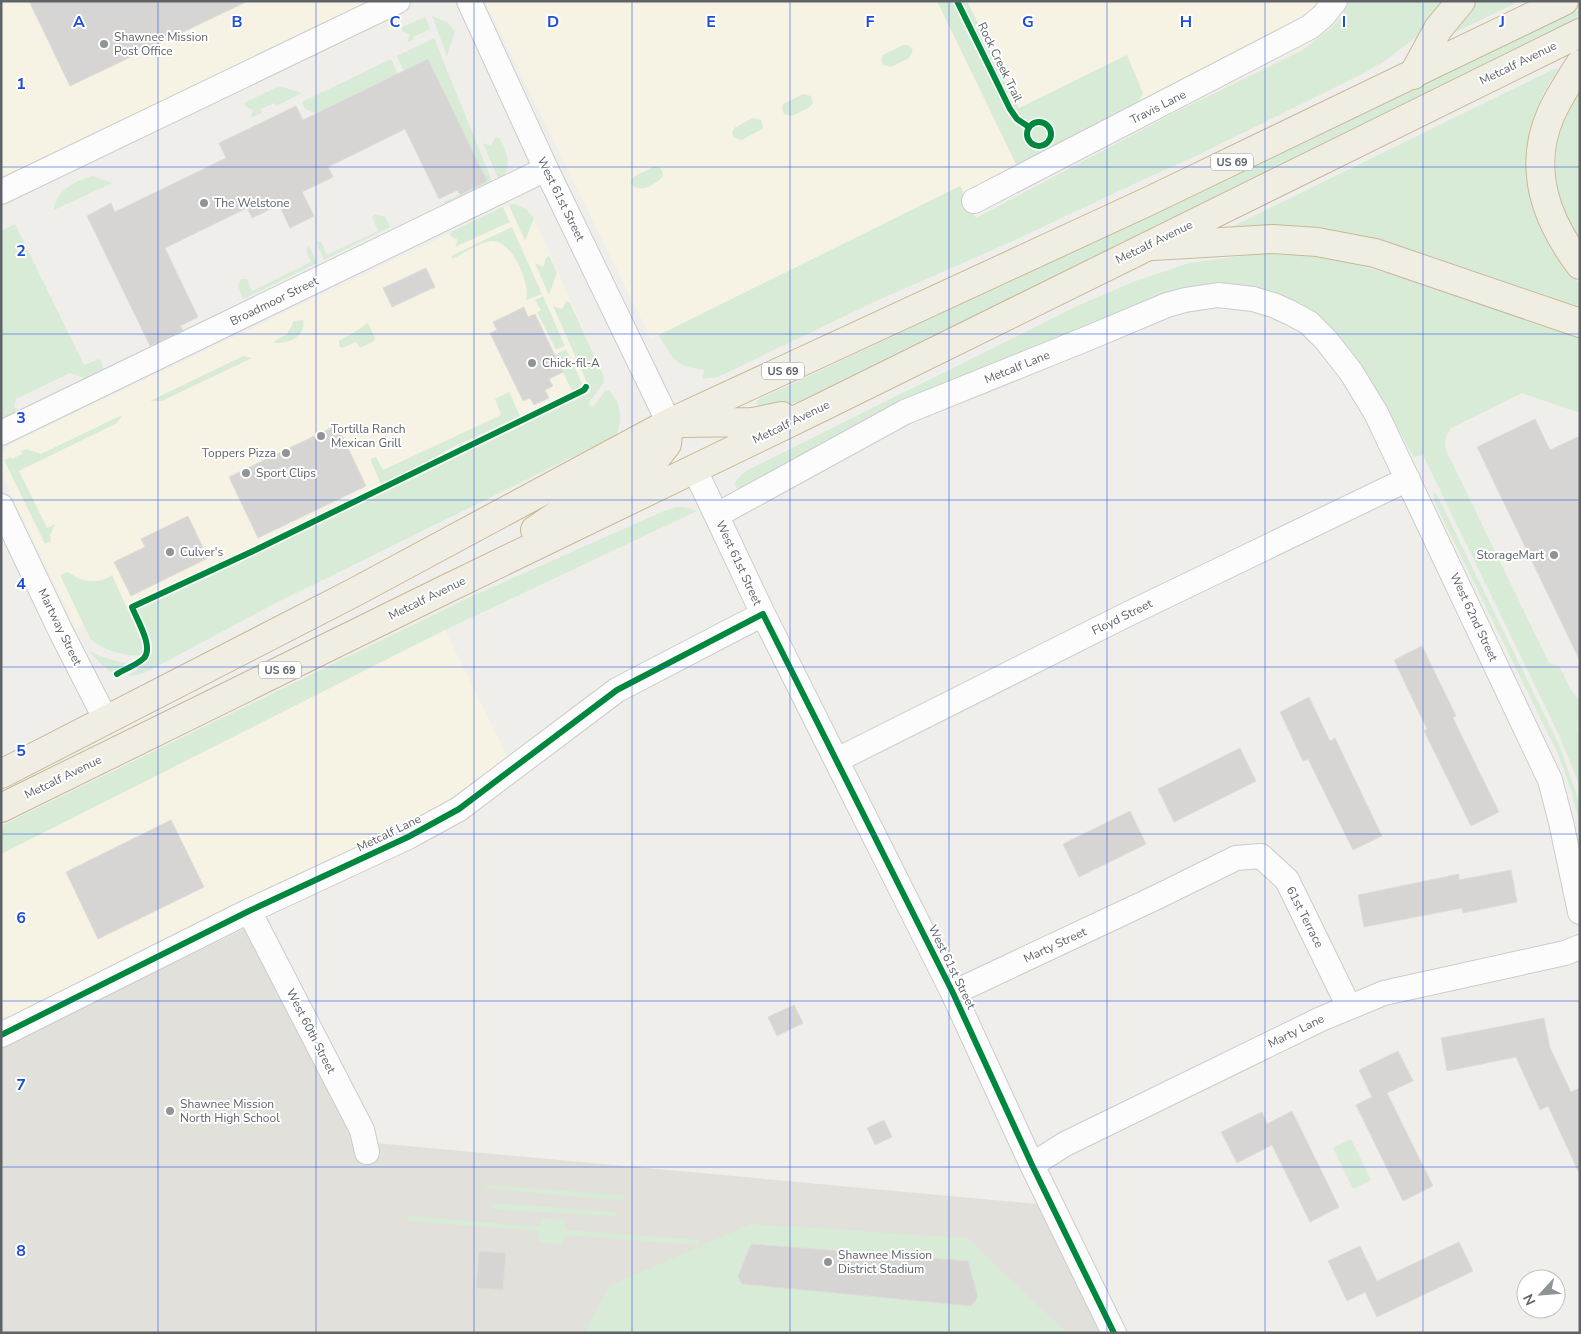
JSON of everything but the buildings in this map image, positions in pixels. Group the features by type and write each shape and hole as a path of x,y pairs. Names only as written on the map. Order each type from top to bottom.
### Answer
{"highway":[{"path":"1413,74 1438,29 1461,1"},
{"name":"US 69","path":"1,774 355,592 669,423 1149,202 1564,1"},
{"name":"Metcalf Avenue","path":"1,808 820,408 1580,33"},
{"path":"1580,64 1564,89 1551,115 1543,139 1541,164 1542,188 1548,210 1557,232 1580,265"},
{"name":"US 69","path":"1145,247 1273,240 1317,242 1354,248 1375,253 1580,323"},
{"path":"442,591 584,497 654,462 667,444 669,423 753,422 820,408"}],"street":[{"path":"1,192 398,1"},
{"name":"West 61st Street","path":"469,1 546,169 669,423"},
{"name":"Travis Lane","path":"974,201 1310,27 1323,16 1334,1"},
{"name":"Broadmoor Street","path":"1,433 546,169"},
{"name":"Metcalf Lane","path":"717,515 905,412 1086,340 1167,305 1185,300 1218,296 1253,299 1291,313 1309,323 1326,340"},
{"name":"West 62nd Street","path":"1326,340 1351,372 1376,412 1550,780 1580,912"},
{"name":"West 61st Street","path":"694,468 763,614 953,993 1032,1165 1114,1333"},
{"name":"Floyd Street","path":"837,760 1126,615 1408,479"},
{"name":"Martway Street","path":"1,506 61,632 106,720"},
{"name":"Metcalf Lane","path":"1,1035 249,911 408,838 459,810 617,690 763,614"},
{"name":"61st Terrace","path":"1157,897 1236,858 1261,856 1287,880 1349,1007"},
{"name":"Marty Street","path":"953,993 1157,897"},
{"name":"West 60th Street","path":"249,911 362,1130 368,1152"},
{"name":"Marty Lane","path":"1032,1165 1074,1140 1349,1007 1384,994 1565,953 1580,947"}],"shaded area":[{"path":"1,1 373,1 1,180"},
{"path":"485,1 937,1 1017,166 964,194 960,186 651,339"},
{"path":"967,1 1322,1 1305,19 1137,106 1127,55 1019,109"},
{"path":"511,204 526,209 534,218 604,377 451,448 418,467 126,606 76,628 1,473 1,455 9,445"},
{"path":"445,630 510,762 453,803 2,1024 1,854"},
{"name":"Shawnee Mission North High School","path":"244,929 354,1141 1037,1204 1100,1333 1,1333 1,1047"}],"green space":[{"path":"937,1 967,1 1019,108 1127,55 1143,93 1137,106 1017,166"},
{"path":"1349,1 1448,1 1423,32 1383,62 1362,74 1198,155 1015,240 874,302 718,377 702,379 704,370 681,364 672,356 659,335 960,186 976,218 1176,112 1303,50 1330,29 1340,18"},
{"path":"1476,1 1520,1 1456,32"},
{"path":"1580,9 1580,22 1168,221 810,399 761,410 756,401 1444,75"},
{"path":"432,16 447,22 455,31 447,56"},
{"path":"425,17 430,29 413,37 414,39 407,43 410,35 402,31 402,27"},
{"path":"434,38 492,181 445,204 444,202 487,181 428,60 404,71 397,56"},
{"path":"903,45 908,45 913,50 909,58 891,67 883,65 881,60 883,55"},
{"path":"391,59 398,74 317,114 305,109 302,102"},
{"path":"1554,69 1558,69 1544,92 1535,117 1529,143 1528,169 1531,194 1538,219 1548,243 1562,265 1580,284 1580,311 1221,232"},
{"path":"279,86 302,93 276,106 274,103 261,109 262,113 250,118 253,110 246,107 244,103"},
{"path":"1580,93 1580,241 1570,225 1562,206 1556,167 1557,147 1562,128 1569,109"},
{"path":"803,94 811,96 813,103 810,107 792,116 784,114 783,104"},
{"path":"753,118 761,120 762,129 742,140 734,138 732,133 734,128"},
{"path":"498,137 505,148 508,160 504,178 500,183 483,143 491,146 495,138"},
{"path":"653,167 659,168 663,176 647,187 638,188 634,186 631,182 633,177"},
{"path":"93,176 112,183 54,210 58,197 62,192 73,184"},
{"path":"515,204 526,209 534,218 525,241 509,205"},
{"path":"503,207 510,222 455,247 458,240 450,236 451,232"},
{"path":"375,214 385,217 390,227 324,260 316,242 321,242 327,255 378,231 372,217"},
{"path":"15,224 84,365 99,359 103,369 91,375 89,374 92,381 70,373 16,399 14,407 22,411 1,424 1,231"},
{"path":"512,227 542,294 526,300 526,284 523,274 513,255 499,243 492,241 483,243 453,259 451,256"},
{"path":"309,246 317,263 243,299 238,286 241,279 247,279 252,291 311,262 306,250"},
{"path":"1256,254 1309,256 1358,265 1431,287 1580,339 1580,413 1522,393 1451,428 1445,443 1447,452 1549,663 1560,667 1571,690 1580,701 1580,726 1577,728 1580,734 1580,787 1560,737 1423,455 1414,457 1363,367 1344,344 1218,289 740,491 734,484 748,470 1077,306 1133,282 1189,263"},
{"path":"548,256 557,273 549,295 535,263 543,267"},
{"path":"543,296 565,346 556,350 537,312 541,310 535,300"},
{"path":"566,301 570,303 604,377 604,382 588,404 593,407 605,391 608,390 612,394 616,399 620,412 620,425 615,436 270,606 150,670 138,675 127,676 147,661 152,648 151,640 138,610 252,557 591,392 553,306 562,309"},
{"path":"303,320 302,331 295,338 290,341 273,342 287,334 294,321"},
{"path":"368,323 375,338 374,341 360,348 356,342 342,348 339,346 339,341"},
{"path":"566,349 582,383 579,388 572,391 555,355"},
{"path":"243,356 252,358 162,401 150,401"},
{"path":"509,392 520,416 451,448 418,467 381,484 370,459 376,457 383,470 501,415 495,399"},
{"path":"122,415 117,423 19,471 47,528 55,524 50,535 51,541 45,544 4,460 11,457 12,459 22,454 21,451 27,449 41,454"},
{"path":"1436,493 1559,745 1580,805 1580,825 1571,790 1558,754 1435,503 1433,494"},
{"path":"676,507 685,507 697,511 445,630 1,854 1,826 468,598"},
{"path":"68,572 78,578 90,581 101,580 112,575 142,642 143,651 140,655 128,655 113,651 99,645 90,638 60,575"},
{"path":"88,650 99,656 128,664 110,672"},
{"path":"1351,1139 1371,1180 1353,1189 1333,1148"},
{"path":"485,1185 625,1195 624,1201 485,1188"},
{"path":"492,1203 616,1212 616,1216 492,1209"},
{"path":"408,1216 540,1227 541,1218 565,1220 566,1230 699,1240 699,1245 565,1235 562,1244 538,1242 540,1231 407,1221"},
{"name":"Shawnee Mission District Stadium","path":"751,1224 967,1238 1067,1333 584,1333 609,1286"}],"cycle path":[{"name":"Rock Creek Trail","path":"957,1 1010,109 1017,119 1029,127"},
{"path":"1039,122 1047,126 1051,134 1047,142 1039,146 1031,142 1027,134 1031,126 1039,122"},
{"path":"117,674 138,663 147,653 146,640 132,607 251,552 584,390 586,387"},
{"path":"1,1035 249,911 408,837 459,809 617,690 763,614 953,993 1032,1165 1114,1333"}],"place":[{"name":"Shawnee Mission Post Office","path":"104,44"},
{"name":"The Welstone","path":"204,203"},
{"name":"Chick-fil-A","path":"532,363"},
{"name":"Tortilla Ranch Mexican Grill","path":"321,436"},
{"name":"Toppers Pizza","path":"286,453"},
{"name":"Sport Clips","path":"246,473"},
{"name":"Culver's","path":"170,552"},
{"name":"StorageMart","path":"1554,555"},
{"name":"Shawnee Mission North High School","path":"170,1111"},
{"name":"Shawnee Mission District Stadium","path":"828,1262"}]}
